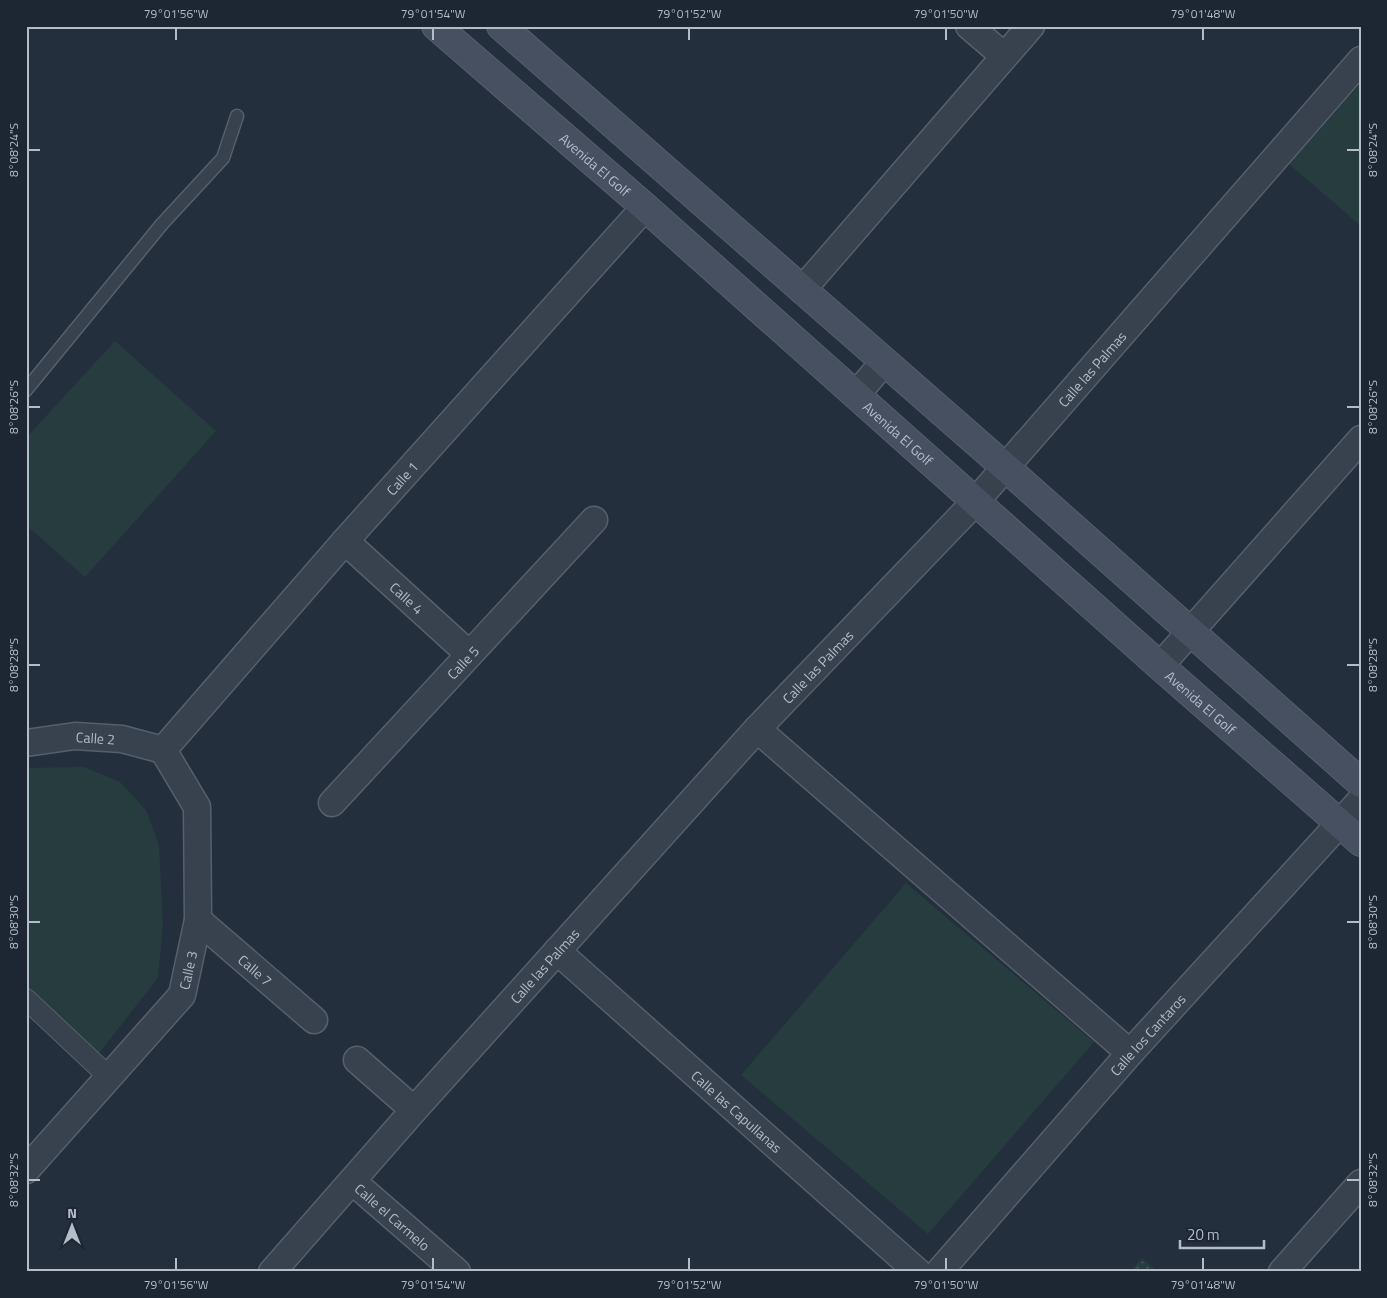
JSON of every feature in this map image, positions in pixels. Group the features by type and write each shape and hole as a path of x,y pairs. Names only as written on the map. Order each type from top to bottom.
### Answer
{"main road":[{"name":"Avenida El Golf","path":"436,26 645,207 1160,666 1361,842"},
{"path":"500,26 1005,467 1361,783"}],"street":[{"path":"969,26 1004,56"},
{"path":"802,290 1030,26"},
{"name":"Calle las Palmas","path":"272,1272 414,1110 757,730 976,501 1361,60"},
{"name":"Calle 1","path":"163,750 345,541 645,207"},
{"path":"856,395 884,362"},
{"path":"1160,666 1361,439"},
{"name":"Calle 5","path":"332,803 594,520"},
{"name":"Calle 4","path":"345,541 469,654"},
{"path":"757,730 1130,1053"},
{"name":"Calle 2","path":"26,743 75,736 122,739 163,750"},
{"name":"Calle 3","path":"26,1170 182,995 198,920 197,807 163,750"},
{"name":"Calle los Cantaros","path":"939,1272 1130,1053 1361,800"},
{"name":"Calle 7","path":"198,920 314,1020"},
{"name":"Calle las Capullanas","path":"557,951 918,1272"},
{"path":"26,999 109,1077"},
{"path":"357,1060 414,1110"},
{"name":"Calle el Carmelo","path":"352,1181 457,1272"},
{"path":"1282,1272 1361,1183"}],"lane":[{"path":"26,390 162,224 223,158 237,116"}],"green space":[{"path":"1361,83 1361,226 1289,164"},
{"path":"115,341 216,431 85,577 26,525 26,438"},
{"path":"84,767 120,782 146,810 159,845 163,924 158,978 96,1057 26,990 26,768"},
{"path":"906,883 1094,1042 928,1234 741,1075"},
{"path":"1142,1258 1158,1272 1130,1272"}]}
